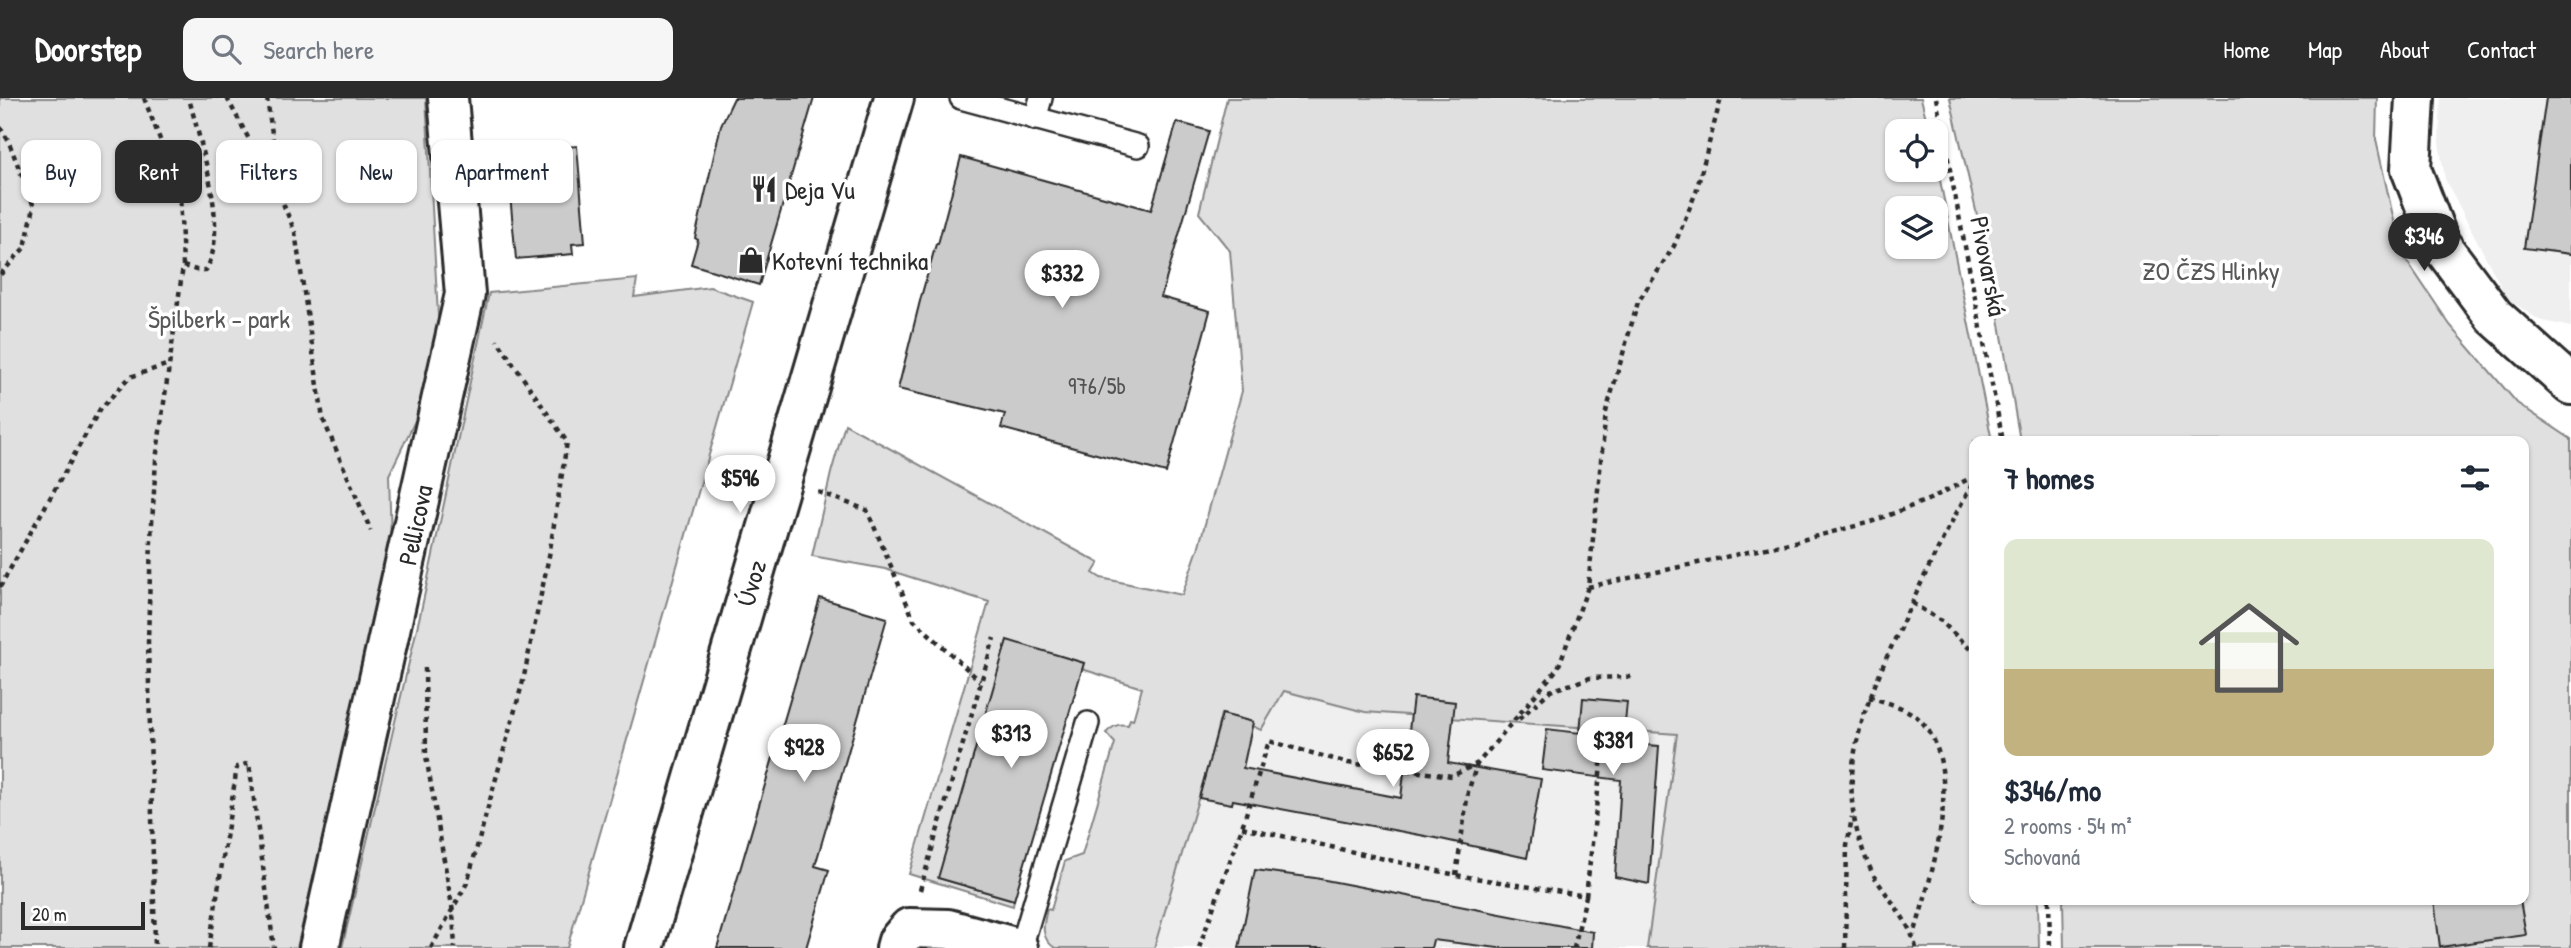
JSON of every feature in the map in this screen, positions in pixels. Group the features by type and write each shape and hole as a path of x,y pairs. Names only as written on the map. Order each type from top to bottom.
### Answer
{"street":[{"name":"Pellicova","path":"319,948 466,294 448,98"},
{"name":"Úvoz","path":"643,948 894,98"},
{"path":"2415,98 2411,169 2440,244 2494,316 2571,385"},
{"path":"902,938 948,929 1020,948"}],"lane":[{"path":"961,98 1038,108 1138,146"},
{"path":"1020,948 1088,723"}],"path":[{"path":"144,98 180,191 184,266 156,460 148,642 155,948"},
{"path":"184,266 206,270 215,243 214,206 189,98"},
{"path":"227,98 249,140"},
{"path":"267,98 273,140"},
{"path":"1456,875 1468,792 1478,763 1558,668 1588,587 1606,412 1638,302 1674,246 1696,192 1721,98"},
{"name":"Pivovarská","path":"1936,98 2001,436"},
{"path":"0,127 8,140 34,207 24,247 0,275"},
{"path":"283,203 295,232 323,419 373,537 403,578"},
{"path":"431,948 467,883 523,681 548,556 566,442 466,294"},
{"path":"0,587 100,409 130,377 169,364"},
{"path":"1588,587 1794,542 1871,522 1930,499 1969,479"},
{"path":"1916,948 1913,936 1875,878 1862,847 1853,813 1851,779 1868,697 1969,490"},
{"path":"816,491 867,510 914,621 980,681"},
{"path":"1912,603 1941,621 1969,648"},
{"path":"902,938 994,638"},
{"path":"425,664 426,756 453,912 455,948"},
{"path":"1506,730 1550,691 1591,678 1631,677"},
{"path":"1868,697 1917,717 1929,733 1939,757 1942,786 1941,826 1932,870 1913,936"},
{"path":"1574,948 1586,896 1604,739"},
{"path":"1199,948 1269,741 1348,763 1440,775 1452,776 1478,763"},
{"path":"209,948 237,767 249,763 274,948"},
{"path":"1844,948 1847,846 1853,813"},
{"path":"1242,827 1456,875 1586,896"},
{"path":"2049,905 2050,948"}],"shaded area":[{"path":"2441,98 2571,98 2571,327 2539,320 2507,298 2445,179 2439,143"},
{"path":"1283,691 1365,712 1678,734 1647,948 1154,948 1221,713 1253,722"}],"green space":[{"name":"Špilberk - park","path":"0,98 426,98 439,334 425,400 389,475 391,540 297,948 0,948"},
{"path":"1227,98 1921,98 1926,119 1885,119 1885,182 1940,182 1943,196 1885,196 1885,259 1948,259 1948,220 1991,436 1969,436 1969,905 2038,905 2039,948 1647,948 1677,734 1365,712 1284,691 1261,730 1252,726 1253,722 1221,714 1154,948 1055,948 1045,935 1047,909 1051,910 1065,861 1082,855 1115,743 1106,733 1116,726 1128,725 1130,719 1133,720 1142,688 1082,669 1084,663 1007,641 939,878 1014,900 1013,906 909,874 989,602 885,569 812,556 845,424 1099,563 1093,573 1101,578 1182,595 1198,549 1242,391 1230,251 1199,213"},
{"name":"ZO ČZS Hlinky","path":"1950,98 2377,98 2376,140 2401,252 2450,325 2517,403 2571,439 2571,948 2064,948 2063,905 2529,905 2529,436 2019,436 1994,289"},
{"path":"637,279 634,297 710,287 753,302 567,948 342,948 421,611 489,293"}],"building":[{"path":"734,98 814,98 759,285 691,264 721,125"},
{"path":"2546,98 2571,98 2571,254 2524,248"},
{"path":"1177,122 1209,131 1161,297 1210,311 1166,473 1001,428 1005,414 898,389 961,157 1151,210"},
{"path":"573,146 577,146 585,243 572,244 573,254 516,259 511,203 573,203"},
{"path":"820,598 887,618 815,866 829,870 806,948 717,948"},
{"path":"1007,640 1084,663 1014,900 938,878"},
{"path":"1413,697 1455,702 1448,763 1541,779 1527,858 1233,800 1232,804 1199,798 1222,714 1253,722 1243,768 1401,798"},
{"path":"1583,698 1627,702 1623,743 1659,746 1649,884 1615,877 1621,780 1542,770 1547,729 1580,733"},
{"path":"1255,870 1315,878 1593,932 1592,948 1498,948 1433,940 1431,948 1239,948"},
{"path":"2435,905 2521,905 2526,935 2440,947"}],"place":[{"name":"Deja Vu","path":"764,189"},
{"name":"Kotevní technika","path":"751,260"}]}
